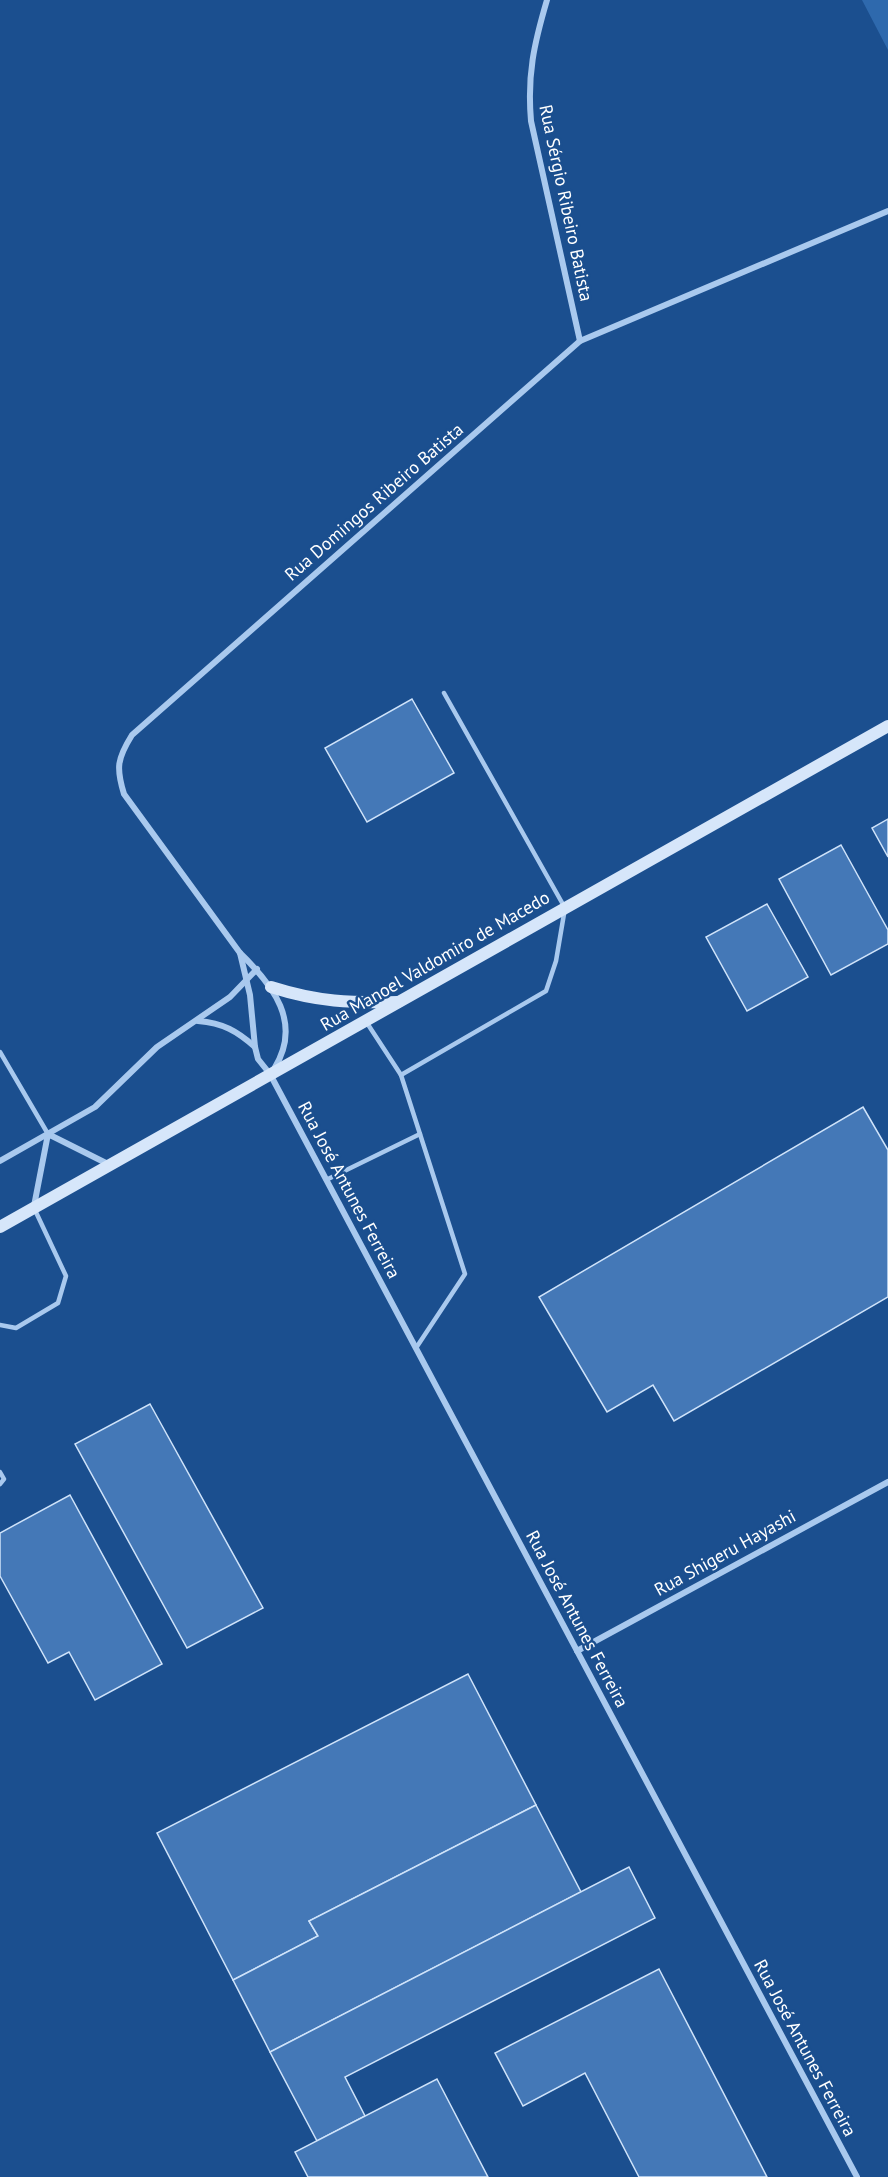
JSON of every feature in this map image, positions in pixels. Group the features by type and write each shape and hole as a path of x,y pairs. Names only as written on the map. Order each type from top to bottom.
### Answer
{"main road":[{"name":"Rua Manoel Valdomiro de Macedo","path":"0,1227 888,726"},
{"path":"272,987 324,1001 399,1002"}],"street":[{"name":"Rua Sérgio Ribeiro Batista","path":"547,0 530,68 531,121 580,342"},
{"name":"Rua Domingos Ribeiro Batista","path":"240,953 248,980 255,1047 258,1059 270,1074 282,1056 286,1037 279,1000 272,987 240,953 124,794 118,773 121,753 132,735 580,342 888,210"},
{"path":"0,1161 95,1107 157,1047 230,998 257,969"},
{"path":"198,1021 213,1022 229,1027 255,1047"},
{"name":"Rua José Antunes Ferreira","path":"270,1074 857,2177"},
{"path":"48,1134 111,1165"},
{"path":"34,1208 48,1134"},
{"name":"Rua Shigeru Hayashi","path":"577,1651 888,1482"}],"lane":[{"path":"401,1075 546,991 556,961 565,908 444,693"},
{"path":"366,1021 401,1075 465,1274 416,1348"},
{"path":"0,1053 48,1134"},
{"path":"326,1180 420,1134"},
{"path":"0,1325 16,1328 58,1303 66,1276 34,1208"},
{"path":"0,1472 4,1479 0,1484"}],"shaded area":[{"path":"862,0 888,0 888,50"}],"building":[{"path":"412,699 454,773 367,822 325,748"},
{"path":"888,819 888,857 872,828"},
{"path":"841,845 888,930 888,944 831,975 779,879"},
{"path":"767,904 808,977 747,1011 706,937"},
{"path":"863,1107 888,1150 888,1297 674,1421 653,1385 607,1412 539,1297"},
{"path":"150,1404 263,1608 187,1648 75,1444"},
{"path":"70,1495 162,1664 95,1700 69,1652 48,1663 0,1576 0,1533"},
{"path":"468,1674 536,1805 309,1921 318,1936 233,1980 157,1833"},
{"path":"536,1805 581,1892 270,2052 233,1980 318,1936 309,1921"},
{"path":"629,1867 655,1918 345,2077 365,2116 317,2141 270,2052"},
{"path":"659,1969 767,2177 639,2177 585,2073 523,2106 495,2053"},
{"path":"437,2079 488,2177 308,2177 295,2152"}]}
